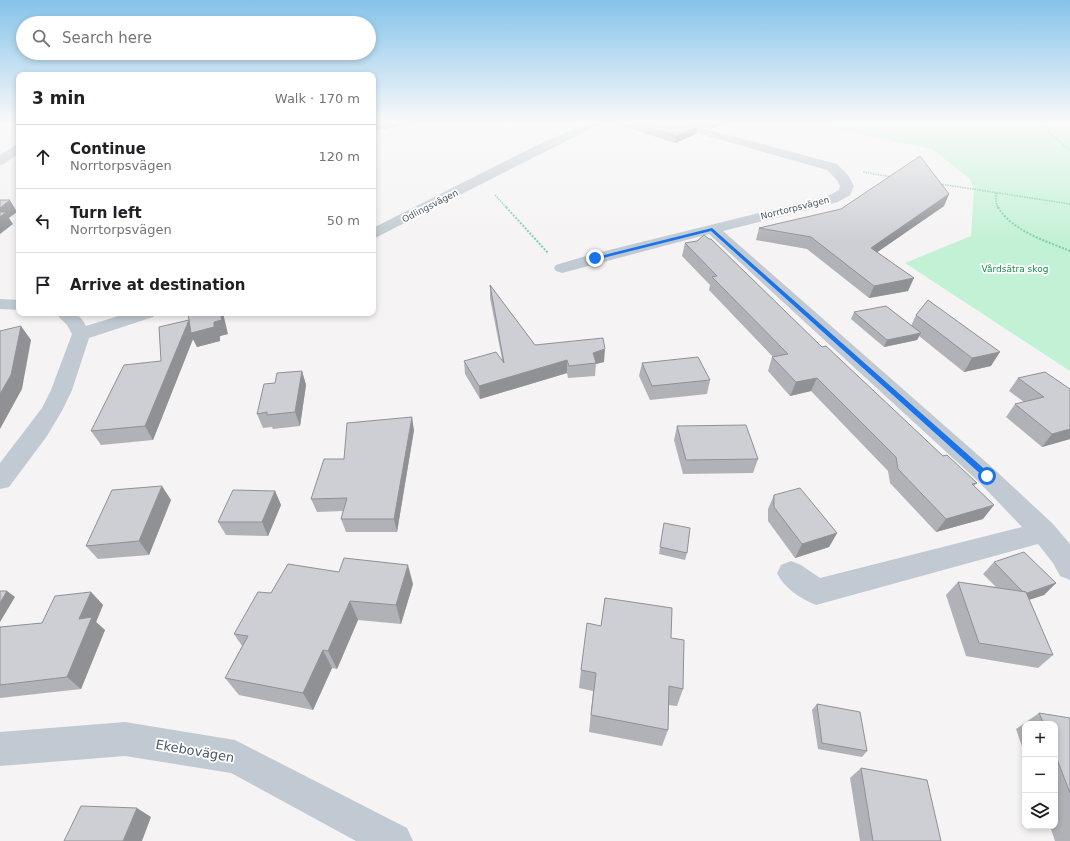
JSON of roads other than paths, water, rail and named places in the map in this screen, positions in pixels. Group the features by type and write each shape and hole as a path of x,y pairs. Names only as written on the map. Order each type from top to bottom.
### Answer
{"street":[{"name":"Odlingsvägen","path":"376,232 512,163"},
{"name":"Norrtorpsvägen","path":"562,268 595,258 833,199 846,192 847,186 843,178 832,167 818,163"},
{"path":"712,229 981,471 1044,532 1063,555 1070,568"},
{"path":"0,304 16,305"},
{"path":"68,316 75,322 81,334"},
{"path":"0,480 38,431 58,398 73,352 81,334 138,316"},
{"path":"791,573 816,592 1044,532"},
{"name":"Ekebovägen","path":"0,749 125,739 235,757 394,841"}],"park label":[{"name":"Vårdsätra skog","path":"1015,269"}]}
